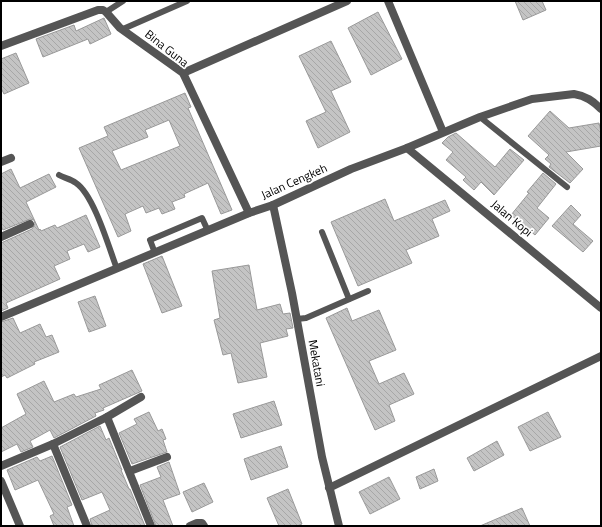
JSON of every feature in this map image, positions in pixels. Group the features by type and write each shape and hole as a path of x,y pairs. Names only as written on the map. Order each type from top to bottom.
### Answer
{"street":[{"path":"183,73 347,1"},
{"path":"388,1 444,132"},
{"path":"1,46 98,10 103,10 106,12"},
{"name":"Bina Guna","path":"106,12 123,29 183,73 250,213"},
{"name":"Jalan Cengkeh","path":"1,317 273,204 351,169 407,148 480,117 532,99 574,94 584,96 598,102 601,109"},
{"name":"Jalan Kopi","path":"407,148 601,308"},
{"path":"1,162 11,158"},
{"name":"Mekatani","path":"273,204 297,319 329,488 339,526"},
{"path":"1,237 30,224"},
{"path":"329,488 601,356"},
{"path":"1,466 52,444 107,417 141,397"},
{"path":"107,417 151,526"},
{"path":"52,444 87,526"},
{"path":"130,472 167,457"},
{"path":"1,481 20,526"},
{"path":"190,526 197,522 202,523 204,526"}],"lane":[{"path":"106,12 123,1"},
{"path":"123,29 187,1"},
{"path":"480,117 567,187"},
{"path":"59,175 76,182 86,193 93,206 117,269"},
{"path":"155,253 150,240 202,218 208,231"},
{"path":"322,232 349,299"},
{"path":"297,319 306,318 368,291"}],"building":[{"path":"515,1 542,1 546,10 523,20"},
{"path":"378,12 402,59 371,75 348,28"},
{"path":"104,18 111,34 90,44 88,39 43,57 36,39 74,25 76,31"},
{"path":"331,41 351,82 331,91 350,132 318,148 306,121 326,112 299,56"},
{"path":"16,53 29,83 4,94 1,88 1,59"},
{"path":"185,93 191,107 188,108 232,210 221,214 208,183 184,194 185,197 172,202 175,209 162,214 159,208 146,213 143,206 125,214 131,231 118,237 79,148 108,136 104,127","holes":["169,120 180,146 121,170 112,151 148,137 145,130"]},
{"path":"550,111 569,128 599,123 601,132 601,146 566,152 583,169 570,183 549,167 551,164 545,159 549,155 528,136"},
{"path":"456,133 495,167 510,149 524,160 494,195 481,182 474,190 463,180 466,177 446,160 453,152 442,143 448,137"},
{"path":"11,169 20,188 49,174 56,187 26,202 39,230 40,229 41,231 55,225 57,228 86,215 100,247 88,252 84,244 67,251 70,259 54,266 60,279 6,303 8,308 1,311 1,243 32,229 35,224 34,220 30,219 3,230 1,226 1,174"},
{"path":"543,173 556,184 537,208 549,218 535,235 511,215 529,193 527,192"},
{"path":"385,199 394,221 445,200 450,211 432,219 439,236 406,250 412,263 358,286 331,222"},
{"path":"571,205 581,215 573,224 593,241 583,252 552,226"},
{"path":"162,256 182,306 162,313 143,264"},
{"path":"249,265 257,310 280,304 283,314 290,313 293,328 286,329 288,336 260,343 267,377 238,383 231,353 223,355 214,320 220,318 212,271"},
{"path":"95,296 106,326 89,332 78,302"},
{"path":"347,308 352,321 379,310 396,350 369,361 379,384 404,373 414,394 389,405 395,421 375,430 326,318"},
{"path":"13,318 20,333 40,324 46,337 52,335 59,352 34,362 35,364 7,378 5,375 1,377 1,322"},
{"path":"132,370 142,391 103,408 104,410 95,413 96,416 54,438 50,430 30,441 33,447 21,452 17,444 1,452 1,428 26,414 17,394 44,381 54,402 74,394 76,397 101,389 99,385"},
{"path":"274,401 282,425 241,438 233,414"},
{"path":"149,412 158,431 162,429 166,439 163,440 167,452 132,464 119,433 137,424 134,419"},
{"path":"548,412 561,437 530,451 518,427"},
{"path":"100,426 106,440 109,438 145,526 92,526 90,519 110,510 102,492 82,500 60,447"},
{"path":"497,441 504,455 474,471 467,458"},
{"path":"281,446 288,467 251,480 244,459"},
{"path":"52,456 72,505 67,507 74,526 54,526 50,516 54,514 38,480 15,490 7,470 37,457 40,461"},
{"path":"169,462 180,494 163,500 173,526 156,526 140,485 161,477 157,467"},
{"path":"434,469 438,481 420,489 416,477"},
{"path":"389,477 400,499 370,514 359,492"},
{"path":"204,483 213,502 192,512 183,492"},
{"path":"288,489 302,524 297,526 279,526 267,498"},
{"path":"522,508 530,526 480,526"}]}
